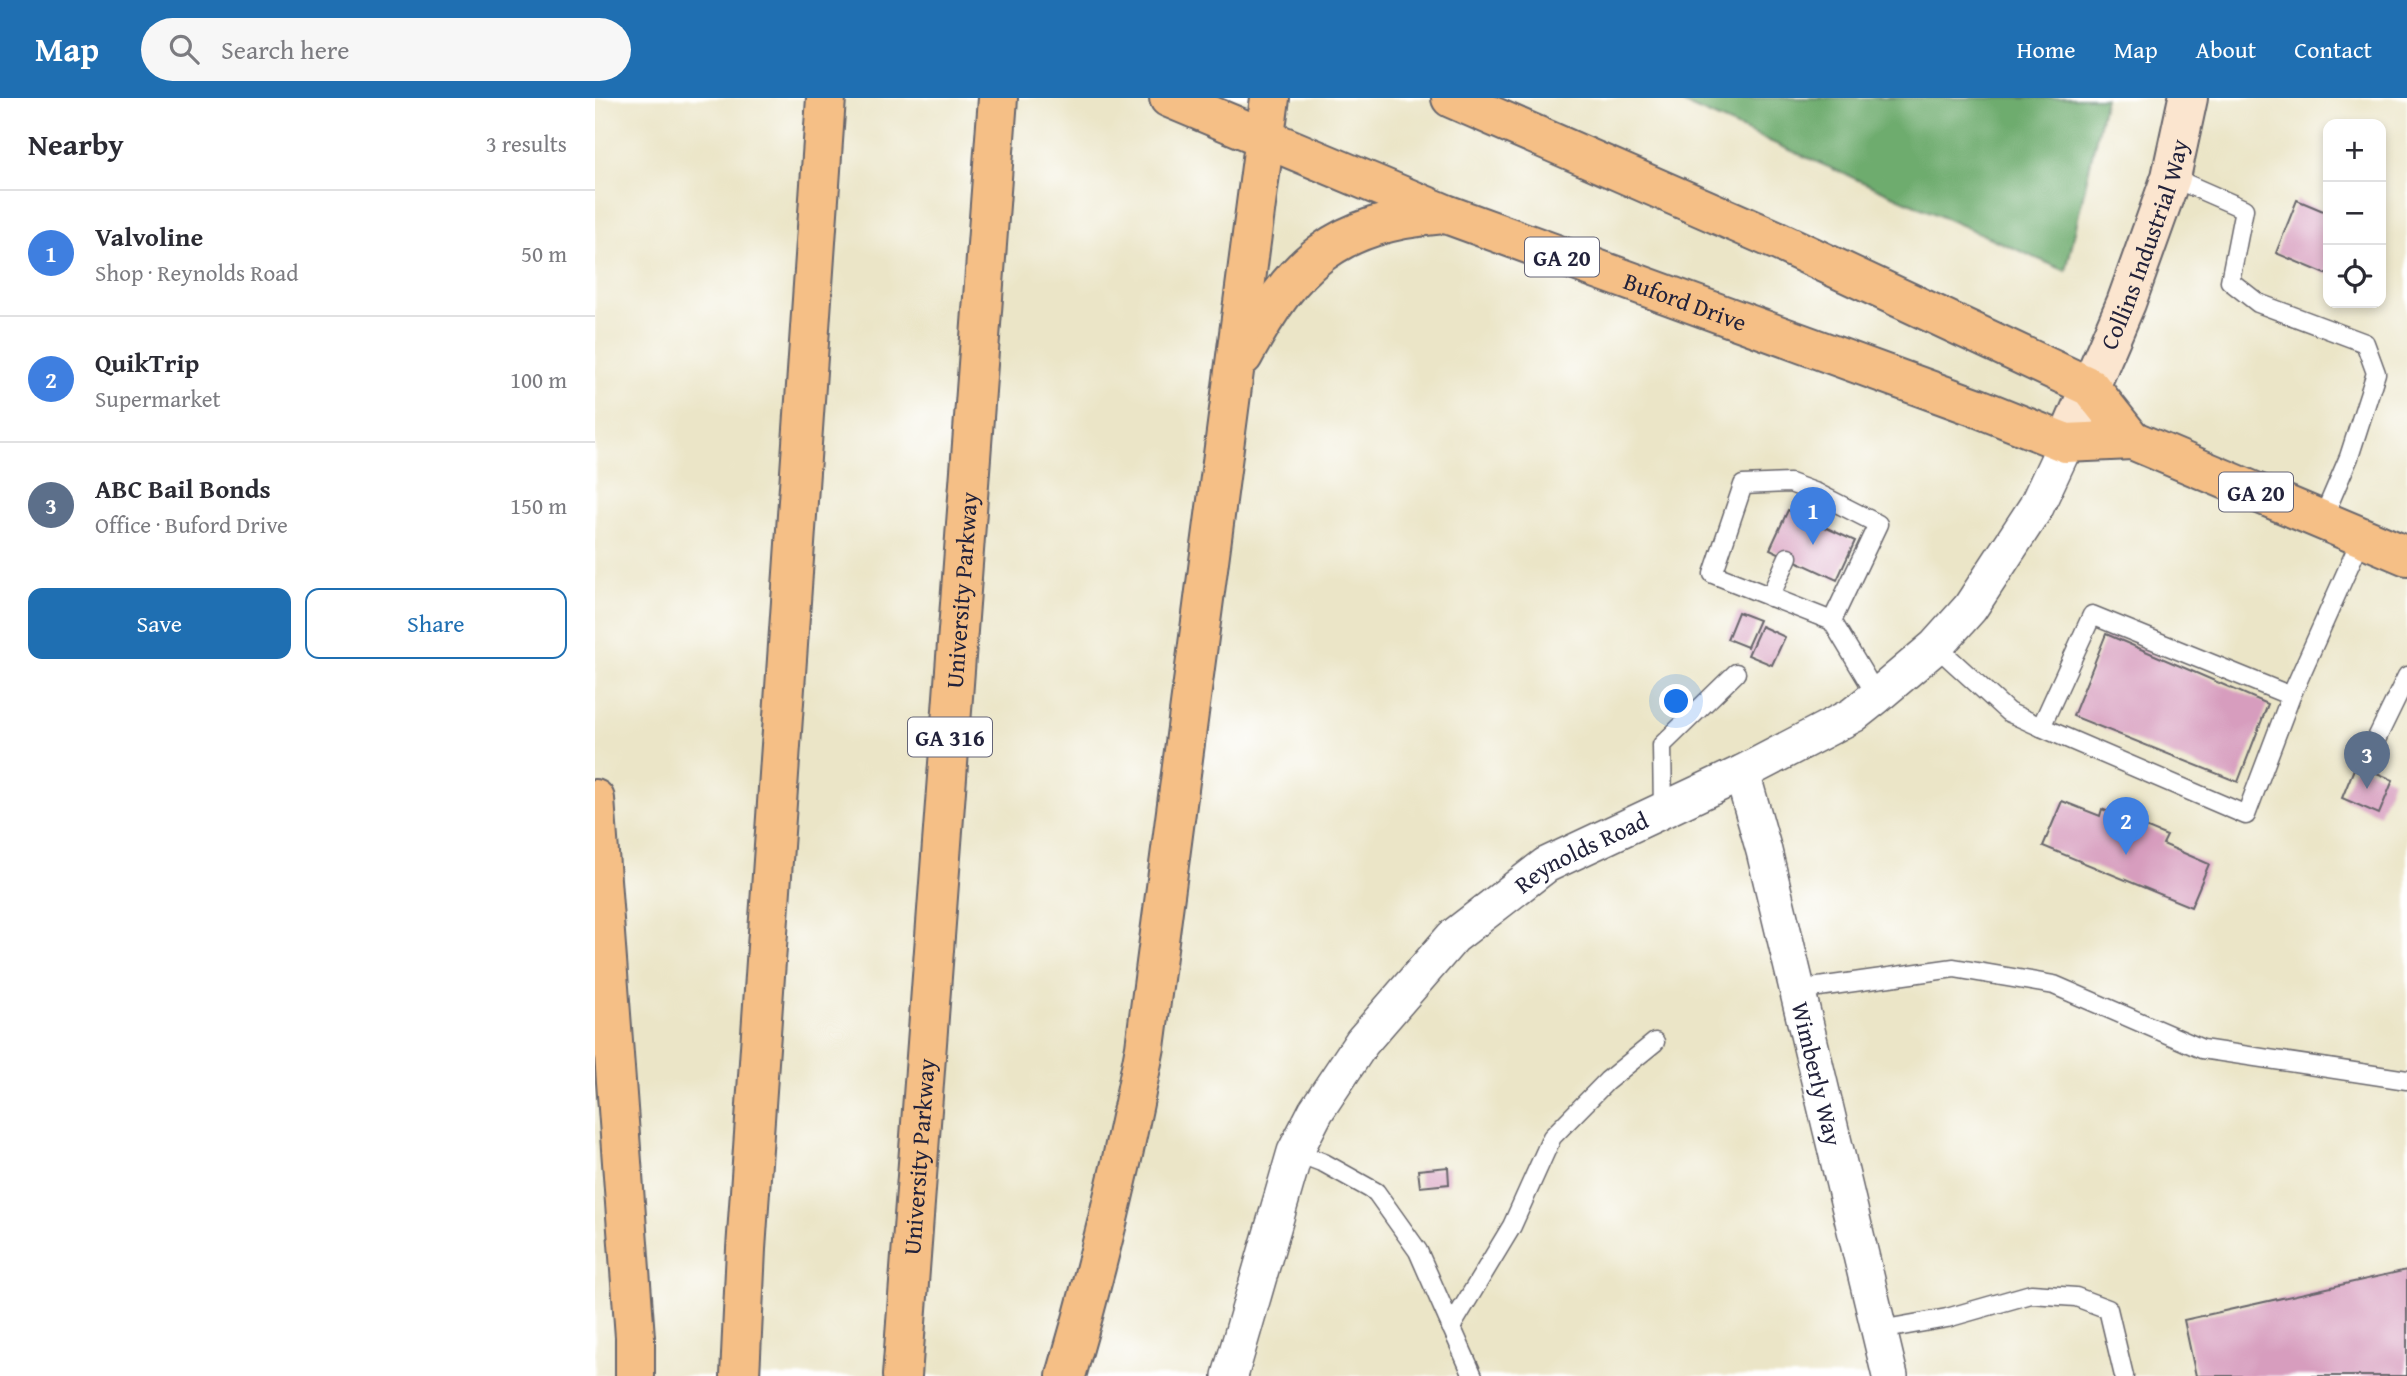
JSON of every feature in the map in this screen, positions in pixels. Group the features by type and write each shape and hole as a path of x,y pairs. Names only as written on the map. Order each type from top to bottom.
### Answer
{"highway":[{"path":"740,1376 747,1235 826,98"},
{"name":"University Parkway","path":"902,1376 998,98"},
{"name":"Buford Drive","path":"1169,98 1446,214 1983,409 2066,443 2131,440 2407,556"},
{"path":"1066,1376 1098,1269 1124,1159 1145,1047 1271,98"},
{"name":"Buford Drive","path":"1451,98 1776,240 2090,387 2131,440"},
{"path":"1232,376 1262,320 1289,282 1330,245 1378,224 1446,214"},
{"path":"595,799 635,1337 635,1376"},
{"path":"635,1337 642,1376"}],"street":[{"name":"Collins Industrial Way","path":"2066,443 2126,303 2171,177 2188,98"},
{"name":"Reynolds Road","path":"1230,1376 1295,1152 1316,1111 1362,1042 1453,936 1546,865 1742,773 1853,715 1877,696 1936,646 1971,608 2045,492 2066,443"},
{"name":"Wimberly Way","path":"1742,773 1890,1376"}],"lane":[{"path":"2171,177 2244,209 2230,281 2258,303 2365,343 2376,373 2349,457 2322,520"},
{"path":"1832,621 1878,524 1817,493 1790,483 1743,485 1713,574 1832,621 1877,696"},
{"path":"1805,517 1817,493"},
{"path":"1936,646 2008,712 2246,815 2291,696 2362,537"},
{"path":"1770,597 1788,557"},
{"path":"2041,727 2092,615 2291,696"},
{"path":"1663,810 1662,746 1736,673"},
{"path":"2372,748 2407,676"},
{"path":"1797,990 1954,968 2054,985 2202,1049 2407,1080"},
{"path":"1451,1327 1512,1226 1552,1137 1607,1081 1655,1042"},
{"path":"1295,1152 1324,1163 1376,1192 1418,1251 1473,1376"},
{"path":"1880,1331 1947,1318 2031,1294 2076,1297 2108,1310 2124,1376"}],"green space":[{"path":"1671,98 2105,98 2066,271"}],"building":[{"path":"2297,200 2323,211 2323,273 2276,253"},
{"path":"1788,510 1855,541 1837,580 1770,549"},
{"path":"1738,612 1759,620 1747,647 1727,639"},
{"path":"1761,626 1785,637 1772,665 1748,655"},
{"path":"2106,634 2268,704 2238,782 2073,716"},
{"path":"2356,764 2393,780 2379,814 2342,798"},
{"path":"2062,801 2100,816 2102,809 2167,836 2163,844 2209,864 2191,907 2043,846"},
{"path":"1448,1167 1449,1184 1420,1187 1418,1170"},
{"path":"2407,1270 2407,1376 2196,1376 2184,1320"}],"place":[{"name":"Valvoline","path":"1813,545"},
{"name":"ABC Bail Bonds","path":"2367,789"},
{"name":"QuikTrip","path":"2126,855"}]}
